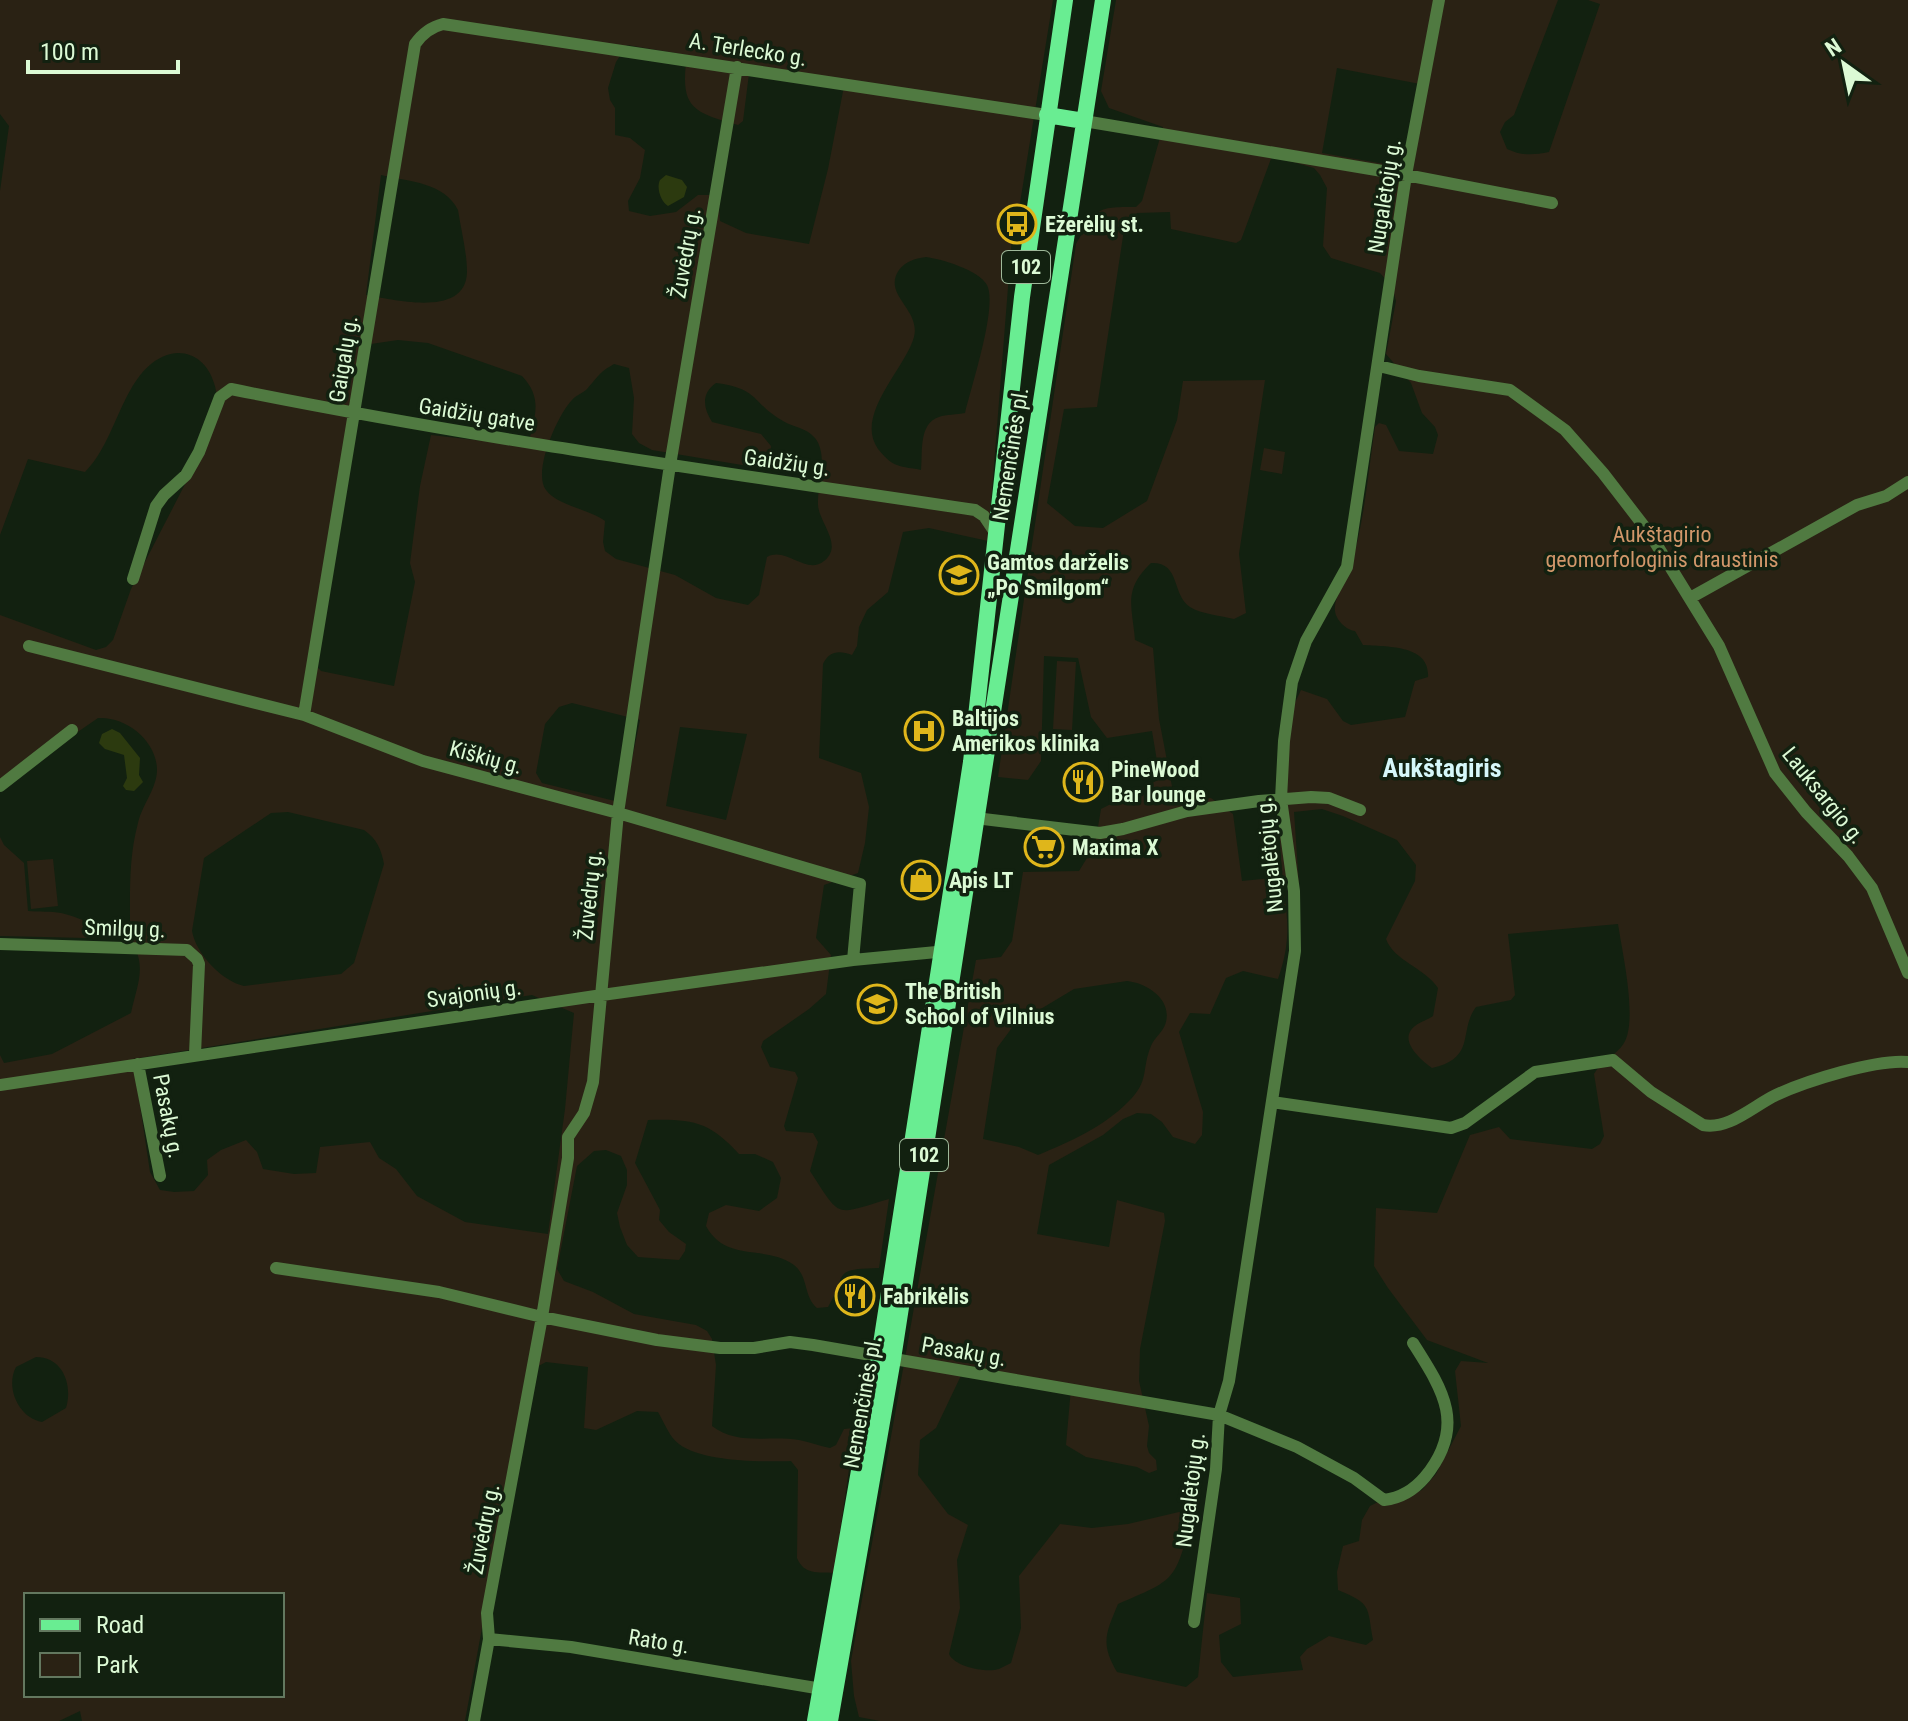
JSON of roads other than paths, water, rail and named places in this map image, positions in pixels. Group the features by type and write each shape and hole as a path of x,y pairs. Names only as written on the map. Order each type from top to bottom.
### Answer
{"main road":[{"name":"Nemenčinės pl.","path":"830,1721 949,951 1022,297 1065,0"},
{"name":"Nemenčinės pl.","path":"949,951 975,818 1103,0"},
{"path":"1047,115 1084,121"},
{"name":"Nemenčinės pl.","path":"815,1721 886,1358"}],"street":[{"name":"Nugalėtojų g.","path":"1194,1622 1216,1469 1219,1415 1229,1381 1293,966 1296,929 1294,891 1281,799 1292,679 1306,641 1347,567 1406,175 1439,2"},
{"name":"A. Terlecko g.","path":"443,24 1047,115"},
{"name":"Gaigalų g.","path":"304,715 415,44 428,30 443,24"},
{"name":"Žuvėdrų g.","path":"474,1721 489,1639 487,1613 542,1317 568,1158 568,1137 584,1113 593,1082 602,995 600,980 618,813 670,465 737,67"},
{"path":"1084,121 1552,203"},
{"name":"Lauksargio g.","path":"1379,366 1419,376 1510,390 1565,430 1603,473 1650,534 1719,646 1775,773 1872,888 1908,973"},
{"name":"Gaidžių gatve","path":"133,579 139,569 156,506 186,475 199,452 220,397 226,390 593,453"},
{"name":"Gaidžių g.","path":"593,453 975,510"},
{"path":"1690,598 1857,505 1886,496 1908,482"},
{"path":"975,510 988,504 1001,492"},
{"path":"975,510 984,516 996,534"},
{"name":"Kiškių g.","path":"29,646 304,715 423,761 618,813 860,884 853,960"},
{"path":"0,786 72,730"},
{"path":"975,818 1100,833 1187,811 1281,799 1329,798 1360,810"},
{"name":"Smilgų g.","path":"0,944 187,950 199,964 195,1054"},
{"name":"Svajonių g.","path":"0,1085 602,995 853,960 949,951"},
{"path":"1272,1102 1451,1128 1465,1123 1535,1072 1613,1060 1651,1092 1710,1127 1731,1121 1786,1091 1872,1064 1908,1062"},
{"name":"Pasakų g.","path":"138,1064 160,1176"},
{"name":"Pasakų g.","path":"276,1268 439,1292 657,1340 720,1348 754,1348 790,1342 1219,1415 1297,1447 1354,1478 1384,1500 1399,1497 1420,1484 1434,1467 1448,1435 1443,1394 1413,1343"},
{"name":"Rato g.","path":"489,1639 571,1647 822,1689"}],"place":[{"name":"Ežerėlių st.","path":"1017,224"},
{"name":"Gamtos darželis „Po Smilgom“","path":"959,575"},
{"name":"Baltijos Amerikos klinika","path":"924,731"},
{"name":"PineWood Bar lounge","path":"1083,782"},
{"name":"Maxima X","path":"1044,847"},
{"name":"Apis LT","path":"921,880"},
{"name":"The British School of Vilnius","path":"877,1004"},
{"name":"Fabrikėlis","path":"855,1296"}],"district":[{"name":"Aukštagiris","path":"1442,768"}],"park label":[{"name":"Aukštagirio geomorfologinis draustinis","path":"1662,546"}]}
